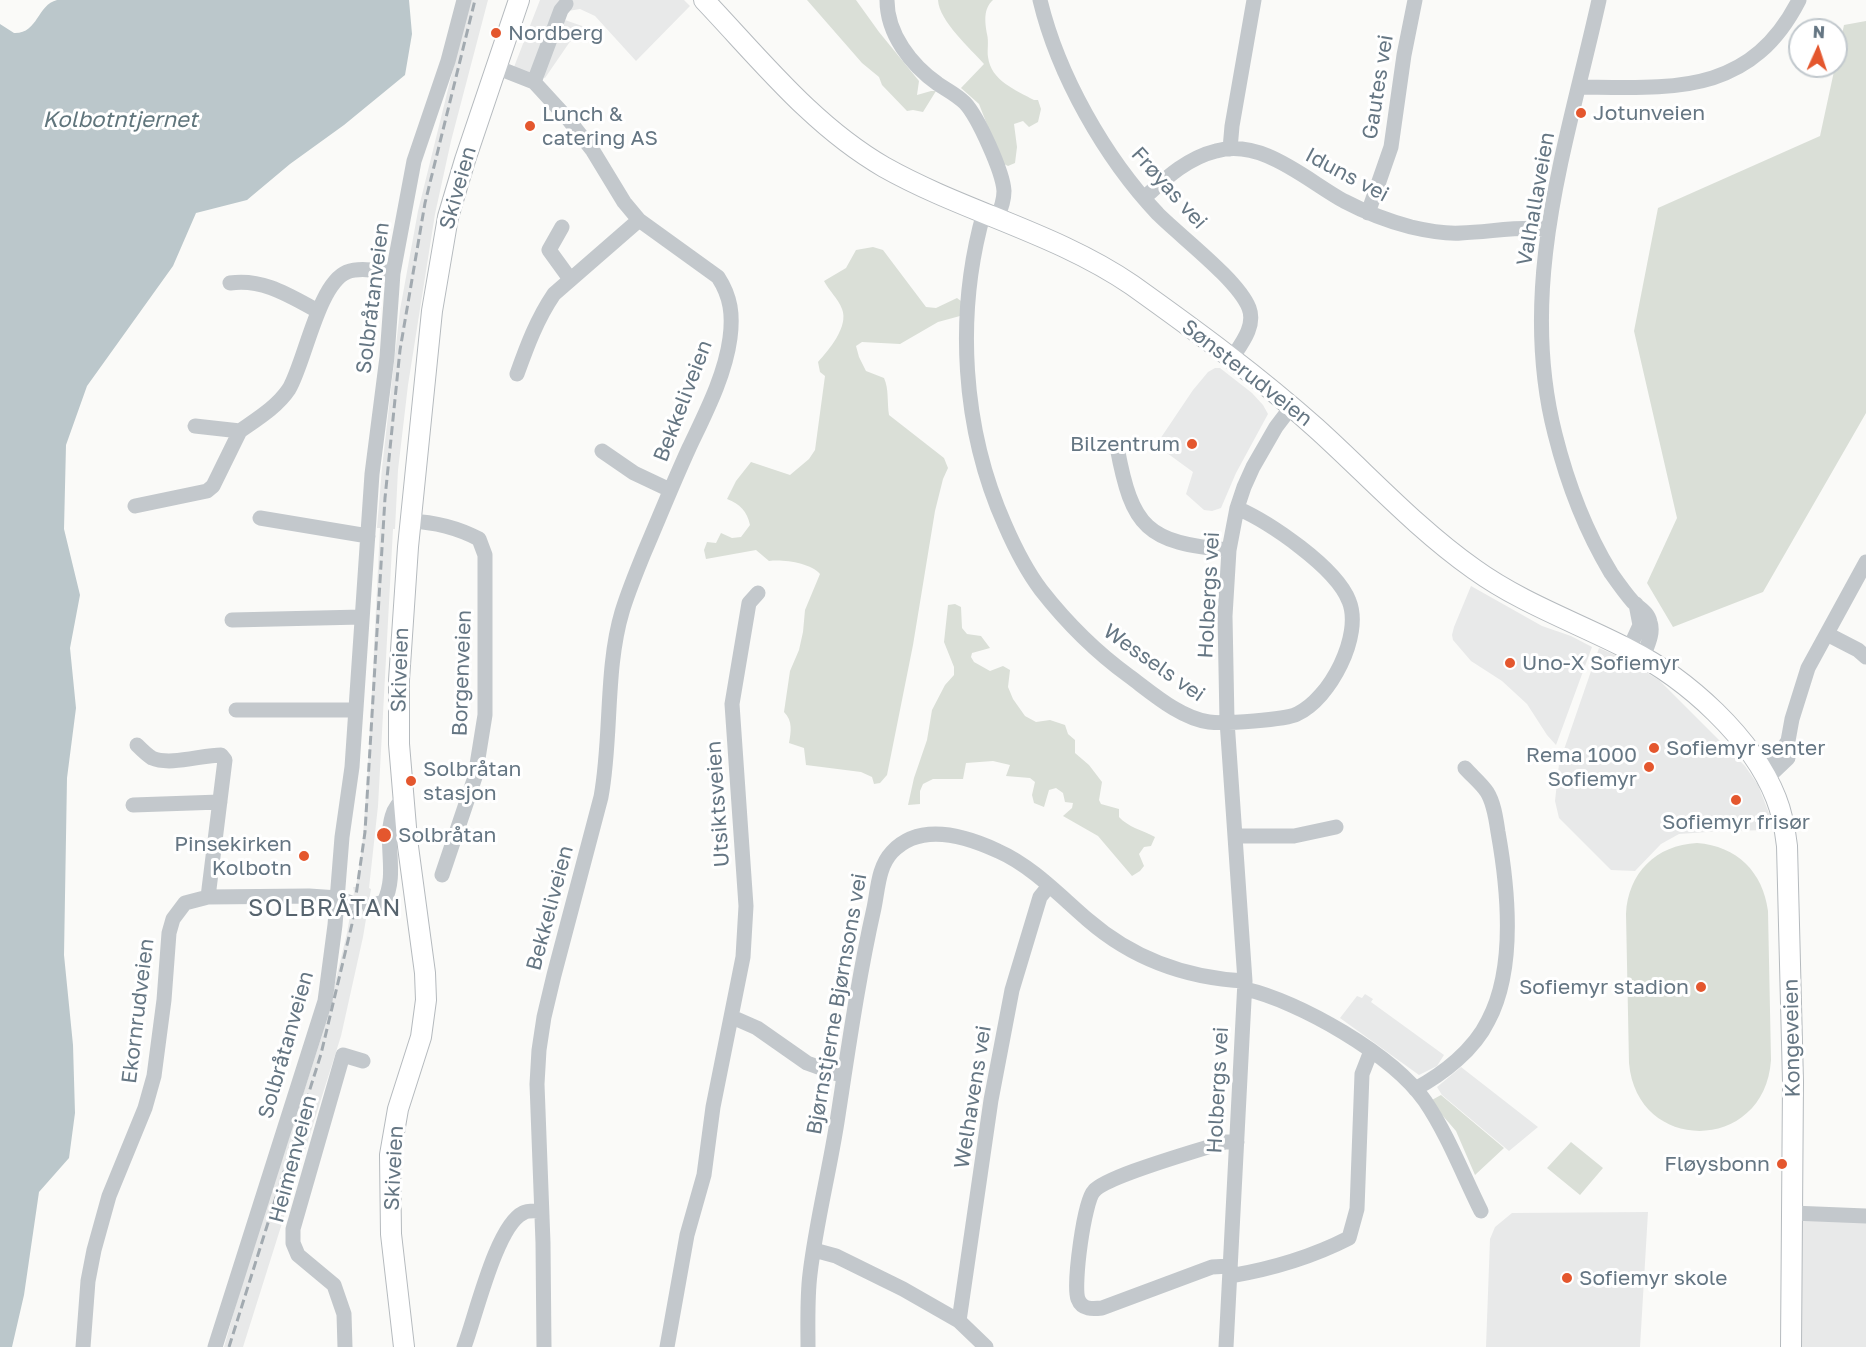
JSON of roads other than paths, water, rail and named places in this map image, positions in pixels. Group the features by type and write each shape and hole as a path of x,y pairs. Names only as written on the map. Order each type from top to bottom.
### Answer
{"main road":[{"name":"Skiveien","path":"404,1347 391,1234 390,1155 398,1109 421,1037 426,987 399,753 398,697 410,521 426,365 444,239 458,182 519,0"},
{"name":"Sønsterudveien","path":"704,0 802,103 842,138 900,175 1061,246 1129,284 1232,358 1292,406 1422,526 1474,569 1512,592 1636,653 1679,682 1714,712 1744,745 1763,772"},
{"name":"Kongeveien","path":"1763,772 1780,809 1787,846 1793,1082 1791,1347"}],"street":[{"name":"Solbråtanveien","path":"215,1347 325,1001 345,900 338,877 352,767 372,474 387,357 393,273 414,160 448,61 464,0"},
{"name":"Wessels vei","path":"887,0 890,25 896,38 927,76 965,103 974,116 1002,179 1004,194 990,215 969,295 967,371 975,434 985,474 1011,540 1023,564 1041,590 1089,644 1130,676 1189,716 1212,723 1283,719 1298,714 1311,705 1341,664 1350,641 1352,616 1351,604 1346,592 1326,570 1283,534 1257,517 1237,508"},
{"name":"Frøyas vei","path":"1040,0 1053,40 1081,103 1109,150 1144,198 1233,285 1249,307 1250,326 1232,358"},
{"path":"1230,149 1254,0"},
{"name":"Gautes vei","path":"1368,213 1390,147 1415,0"},
{"name":"Valhallaveien","path":"1599,0 1547,229 1541,330 1544,377 1552,422 1567,475 1584,519 1611,572 1646,613 1651,625 1650,639 1636,653"},
{"path":"1580,87 1680,86 1723,75 1747,61 1766,46 1784,26 1799,0"},
{"path":"534,82 561,10 566,4"},
{"name":"Bekkeliveien","path":"496,67 534,82 593,151 624,202 639,220 718,277 727,291 731,310 730,339 723,365 704,416 629,587 621,615 614,653 606,764 601,797 544,1017 537,1084 544,1347"},
{"name":"Iduns vei","path":"1144,198 1187,164 1216,150 1247,150 1275,160 1368,213 1412,227 1446,233 1547,229"},
{"path":"517,374 529,340 554,294 639,220"},
{"path":"562,226 549,250 570,279"},
{"path":"135,506 207,491 213,486 240,431 281,400 290,387 318,311 337,279 348,271 370,270 393,273"},
{"path":"230,283 246,280 265,285 318,311"},
{"name":"Holbergs vei","path":"1226,1347 1245,985 1227,721 1225,616 1229,550 1237,508 1252,467 1276,427 1292,406"},
{"path":"195,426 240,431"},
{"path":"1117,447 1122,474 1132,504 1139,517 1154,533 1174,543 1199,548 1229,550"},
{"name":"Bekkeliveien","path":"602,451 634,473 670,490"},
{"path":"260,518 368,536"},
{"name":"Borgenveien","path":"410,521 436,524 470,534 479,539 485,555 485,715 475,777 442,875"},
{"path":"1763,772 1788,758 1792,718 1804,678 1866,562"},
{"name":"Utsiktsveien","path":"667,1347 687,1235 704,1175 713,1107 743,957 746,906 732,704 748,603 758,593"},
{"path":"232,620 362,617"},
{"path":"1827,634 1858,650 1866,657"},
{"path":"236,710 356,710"},
{"path":"137,745 150,757 159,760 186,760 221,755 225,760 208,897 279,896 345,900"},
{"path":"1415,1089 1433,1079 1461,1057 1488,1022 1498,996 1507,951 1505,885 1495,813 1487,793 1465,768"},
{"path":"369,906 384,902 390,890 390,835 394,810 403,799"},
{"path":"133,805 220,802"},
{"path":"1235,836 1284,836 1336,827"},
{"name":"Bjørnstjerne Bjørnsons vei","path":"808,1347 809,1277 813,1250 837,1122 863,961 881,873 891,854 908,840 936,833 968,839 1000,852 1049,886 1091,922 1137,955 1189,975 1245,985 1288,1004 1356,1040 1391,1065 1415,1089 1437,1120 1481,1211"},
{"name":"Welhavens vei","path":"959,1321 991,1100 1012,990 1040,897 1049,886"},
{"name":"Ekornrudveien","path":"83,1347 88,1281 94,1250 109,1196 145,1108 154,1076 164,1000 169,933 173,919 185,903 208,897"},
{"path":"732,1017 757,1028 807,1063 843,1076"},
{"path":"1237,1142 1214,1144 1121,1177 1094,1190 1089,1197 1084,1218 1077,1284 1078,1299 1083,1306 1090,1309 1102,1308 1212,1268 1230,1271 1265,1270 1349,1238 1357,1209 1362,1074 1371,1051"},
{"name":"Heimenveien","path":"345,1347 344,1314 337,1291 334,1285 298,1255 293,1243 293,1229 343,1055 363,1061"},
{"path":"464,1347 480,1294 503,1237 517,1217 523,1213 541,1211"},
{"path":"1792,1213 1866,1216"},
{"path":"813,1250 836,1256 959,1321 986,1347"}],"water":[{"name":"Kolbotntjernet","path":"57,0 409,0 412,34 405,75 247,200 196,213 173,266 87,386 66,445 64,529 80,595 70,648 76,708 67,778 64,955 73,1045 75,1113 69,1158 39,1192 24,1295 12,1347 0,1347 0,24 14,33 22,32 33,24 45,7"}],"railway":[{"path":"229,1347 321,1054 352,924 365,832 385,498 400,350 425,203 475,0"}],"place":[{"name":"Nordberg","path":"496,33"},
{"name":"Jotunveien","path":"1581,113"},
{"name":"Lunch & catering AS","path":"530,126"},
{"name":"Bilzentrum","path":"1192,444"},
{"name":"Uno-X Sofiemyr","path":"1510,663"},
{"name":"Sofiemyr senter","path":"1654,748"},
{"name":"Rema 1000 Sofiemyr","path":"1649,767"},
{"name":"Solbråtan stasjon","path":"411,781"},
{"name":"Sofiemyr frisør","path":"1736,800"},
{"name":"Solbråtan","path":"384,835"},
{"name":"Pinsekirken Kolbotn","path":"304,856"},
{"name":"Sofiemyr stadion","path":"1701,987"},
{"name":"Fløysbonn","path":"1782,1164"},
{"name":"Sofiemyr skole","path":"1567,1278"}],"district":[{"name":"SOLBRÅTAN","path":"325,908"}]}
